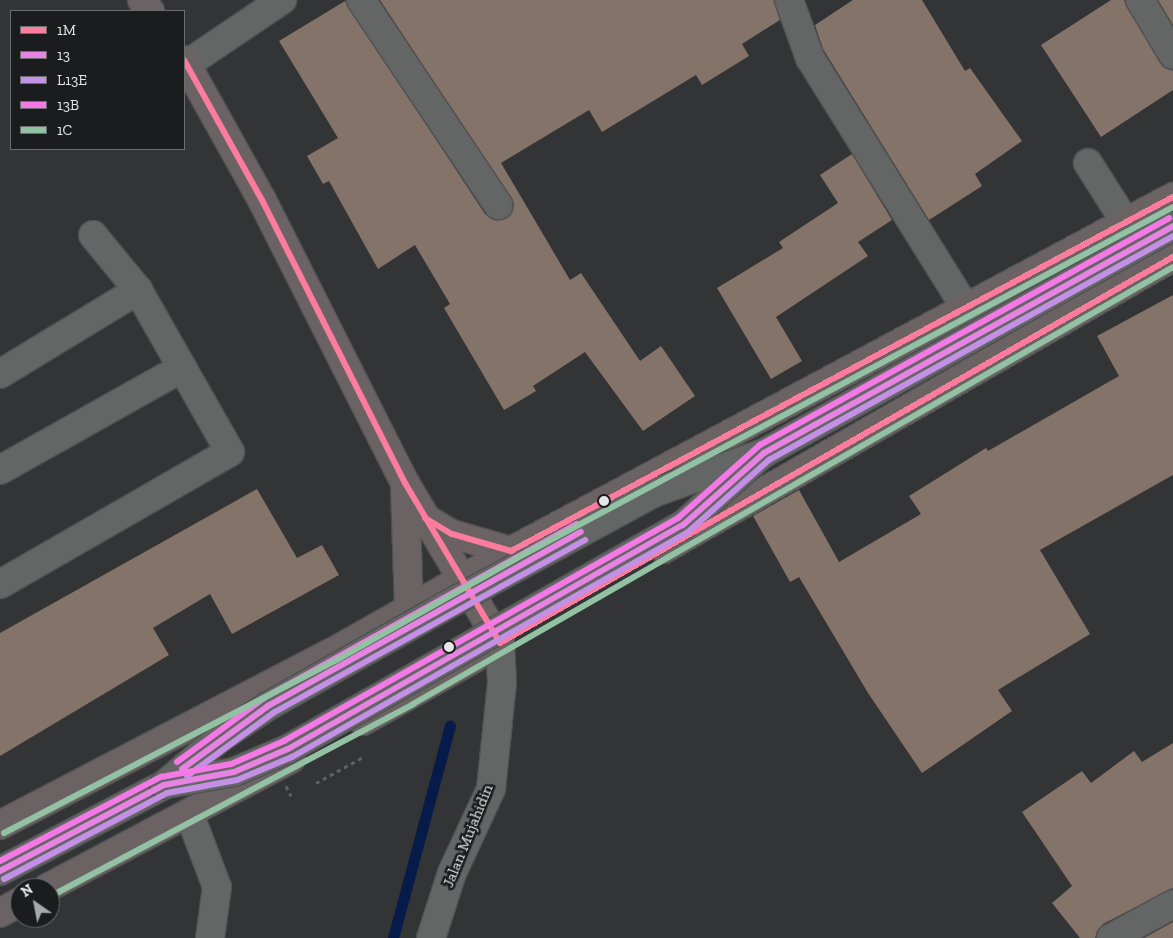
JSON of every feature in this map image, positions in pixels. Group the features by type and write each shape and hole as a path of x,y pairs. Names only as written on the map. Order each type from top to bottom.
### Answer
{"main road":[{"path":"185,62 262,200 405,483 459,580 500,643"},
{"path":"0,825 366,633 511,551 1173,197"},
{"path":"60,881 409,696 1173,257"},
{"path":"789,401 823,459"},
{"path":"404,612 405,483"},
{"path":"425,518 452,534 511,551"}],"street":[{"path":"185,62 282,0"},
{"path":"361,0 498,205"},
{"path":"789,0 810,58 965,307"},
{"path":"1140,0 1173,55"},
{"path":"1154,0 1173,30"},
{"path":"1088,164 1126,222"},
{"path":"0,871 164,785 220,738 268,706 460,598 653,494 764,453 1173,226"},
{"path":"0,584 230,452 138,290 93,235"},
{"path":"0,374 138,290"},
{"path":"0,470 182,368"},
{"path":"164,785 234,772 288,750 683,524 764,453"},
{"name":"Jalan Mujahidin","path":"431,938 452,873 491,789 502,672 500,643"},
{"path":"190,813 217,888 210,938"},
{"path":"1110,938 1173,904"}],"path":[{"path":"308,787 368,754"},
{"path":"291,796 300,792"}],"building":[{"path":"380,0 774,0 780,20 742,44 749,56 702,85 696,75 602,132 589,110 501,163 570,280 581,273 640,361 661,346 695,396 643,431 585,352 533,386 536,391 504,410 444,308 450,304 415,245 378,269 329,181 323,184 307,156 338,138 279,41 345,1 485,214 500,220 507,218 514,204"},
{"path":"853,0 922,0 965,71 970,68 1022,141 975,174 982,186 929,220 823,49 815,25"},
{"path":"1111,0 1124,0 1160,63 1173,71 1173,90 1101,137 1041,45"},
{"path":"1158,0 1173,0 1173,25"},
{"path":"852,154 892,220 858,242 868,256 776,317 802,361 771,379 717,288 783,248 779,242 838,203 820,175"},
{"path":"1173,295 1173,475 1040,550 1090,634 998,690 1012,711 922,773 868,693 799,577 790,582 753,516 799,490 839,562 921,514 909,496 986,448 988,451 1119,376 1097,336"},
{"path":"257,489 297,558 322,545 339,575 232,634 210,594 153,628 169,655 0,756 0,633"},
{"path":"1173,743 1173,888 1103,924 1095,938 1080,938 1052,903 1072,886 1022,812 1082,771 1091,783 1134,751 1142,762"},
{"path":"1173,922 1173,938 1144,938"}],"waterway":[{"path":"393,938 450,725"}],"transit line":[{"name":"1M","path":"185,62 262,200 405,483 500,643 1173,257"},
{"name":"1M","path":"425,518 452,534 511,551 1173,197"},
{"name":"1C","path":"4,833 335,661 515,559 1173,207"},
{"name":"13B","path":"0,861 161,777 231,764 284,741 678,518 760,445 1169,218"},
{"name":"13","path":"0,871 164,785 234,772 288,749 683,525 764,453 1173,226"},
{"name":"L13E","path":"4,879 167,793 237,780 292,757 687,533 769,460 1173,236"},
{"name":"1C","path":"60,891 413,704 1173,267"},
{"name":"13B","path":"177,762 264,698 577,524"},
{"name":"13","path":"182,769 268,706 581,532"},
{"name":"L13E","path":"187,776 273,713 585,540"}]}
